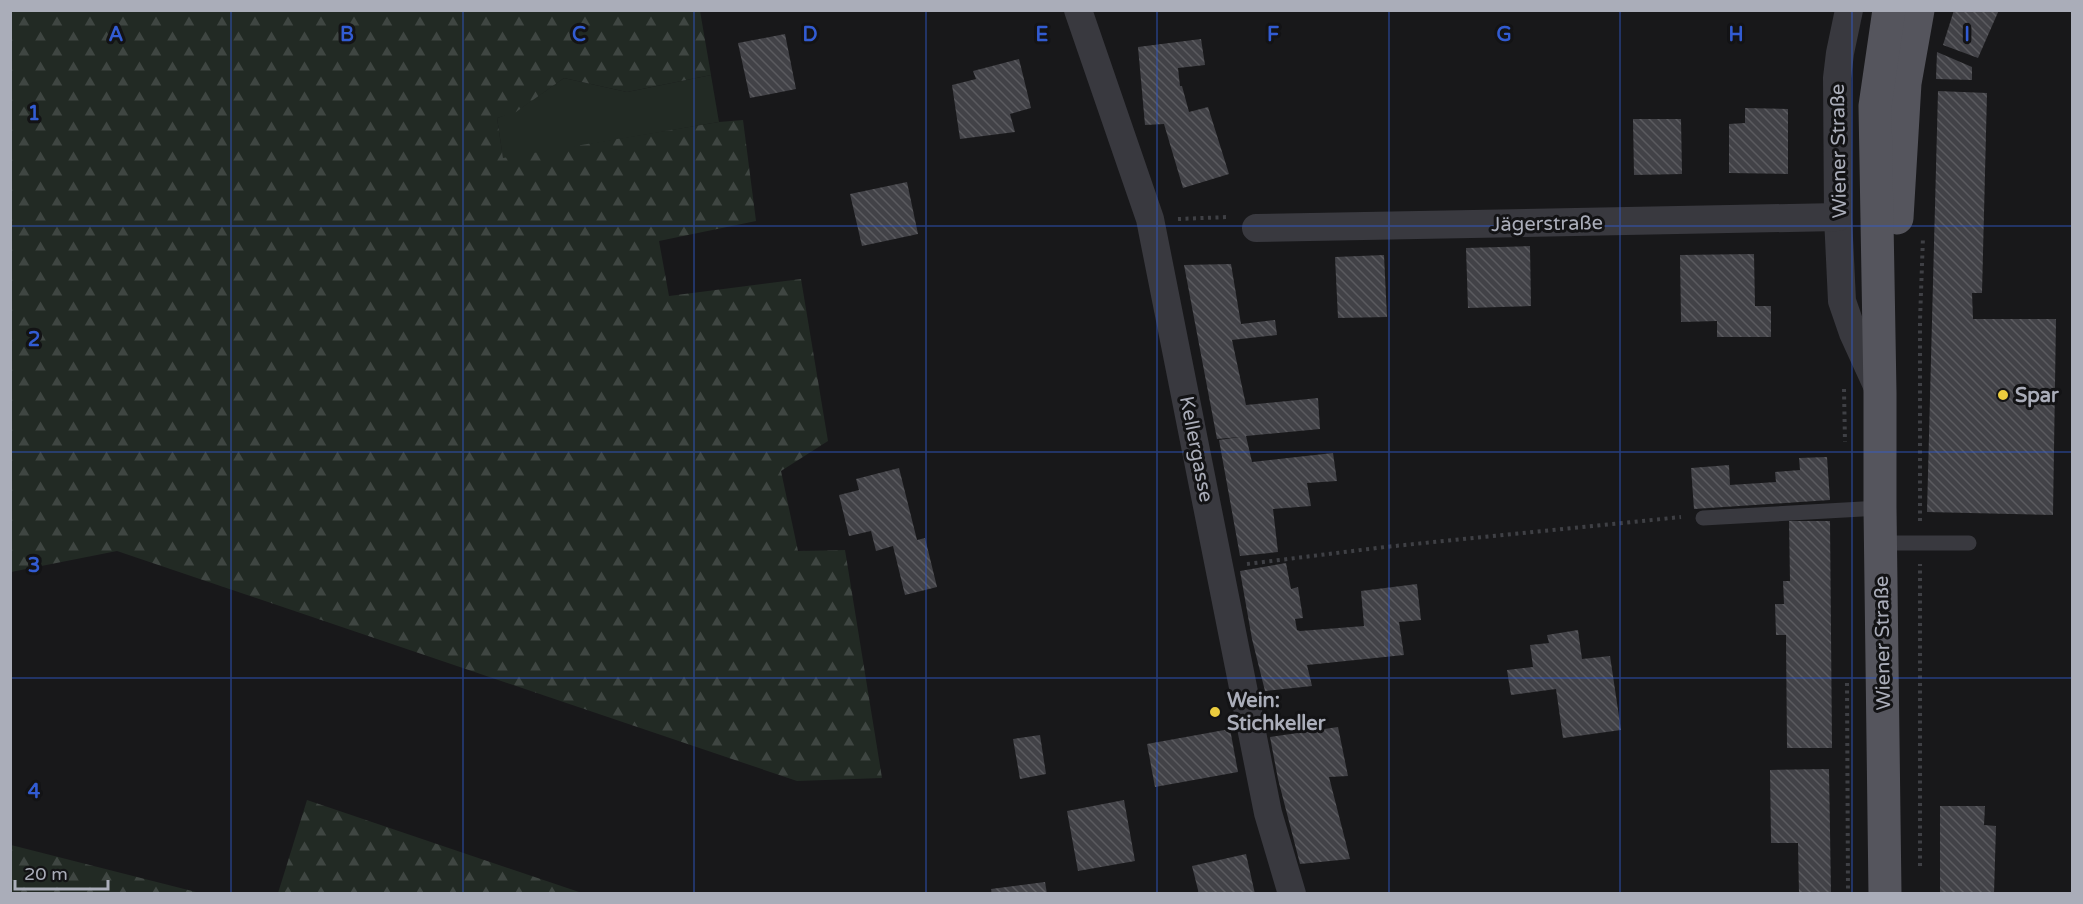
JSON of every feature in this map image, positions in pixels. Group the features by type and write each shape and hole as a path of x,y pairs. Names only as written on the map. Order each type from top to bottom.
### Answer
{"main road":[{"name":"Wiener Straße","path":"1885,894 1875,106 1888,10"},
{"name":"Wiener Straße","path":"1880,393 1896,240 1905,83 1918,10"}],"street":[{"name":"Kellergasse","path":"1078,10 1150,219 1268,813 1292,894"},
{"name":"Wiener Straße","path":"1849,10 1837,78 1838,218 1842,302 1880,393"},
{"name":"Jägerstraße","path":"1256,228 1838,218"}],"lane":[{"path":"1702,518 1880,508"},
{"path":"1880,543 1969,543"}],"path":[{"path":"1150,219 1233,217 1256,228"},
{"path":"1920,870 1920,320 1923,230"},
{"path":"1221,568 1385,547 1672,517 1702,518"}],"green space":[{"path":"11,10 700,11 711,75 627,92 564,78 516,112 497,118 503,158 743,120 756,221 659,241 669,296 801,279 828,441 781,471 798,551 845,550 882,778 797,781 117,551 11,572"},
{"path":"711,75 719,122 503,159 497,118 518,110 564,78 627,92"},
{"path":"307,800 582,893 278,893"},
{"path":"11,845 200,893 11,893"}],"building":[{"path":"1954,10 1999,10 1978,58 1943,45"},
{"path":"785,34 796,89 750,98 738,43"},
{"path":"1201,39 1205,65 1178,68 1180,86 1182,86 1189,112 1208,107 1229,174 1183,188 1164,124 1145,125 1138,47"},
{"path":"1937,52 1972,67 1972,80 1936,79"},
{"path":"1019,59 1031,108 1010,114 1015,132 960,139 952,85 976,79 973,71"},
{"path":"1938,91 1987,93 1982,293 1972,293 1973,319 2056,319 2053,515 1927,512"},
{"path":"1745,108 1788,109 1788,174 1729,173 1729,124 1745,123"},
{"path":"1633,119 1681,119 1682,174 1634,175"},
{"path":"907,182 918,234 862,246 850,194"},
{"path":"1530,246 1531,306 1468,308 1466,248"},
{"path":"1754,254 1755,306 1771,306 1771,337 1717,337 1717,321 1681,322 1680,255"},
{"path":"1384,255 1387,317 1338,318 1335,257"},
{"path":"1231,264 1241,324 1275,320 1277,335 1232,340 1246,405 1318,398 1320,429 1246,436 1252,462 1333,453 1337,481 1307,483 1311,506 1273,509 1278,552 1240,556 1219,440 1240,437 1217,439 1184,265"},
{"path":"1827,457 1830,500 1694,509 1691,468 1729,465 1730,485 1776,482 1775,472 1800,470 1799,458"},
{"path":"899,468 917,540 925,538 937,587 905,595 893,546 876,551 871,531 849,536 839,495 859,490 856,479"},
{"path":"1789,521 1830,521 1832,748 1787,748 1786,635 1776,635 1775,604 1784,604 1783,581 1790,581"},
{"path":"1286,563 1291,589 1298,587 1303,618 1295,619 1297,630 1300,631 1364,626 1361,591 1417,584 1421,620 1399,622 1404,655 1307,665 1312,686 1265,691 1252,639 1240,571"},
{"path":"1578,630 1582,659 1610,656 1621,730 1563,738 1556,689 1511,695 1507,670 1533,667 1530,645 1549,643 1547,635"},
{"path":"1338,727 1348,776 1329,777 1350,859 1300,864 1278,779 1270,737"},
{"path":"1230,729 1238,772 1155,787 1147,744"},
{"path":"1040,735 1046,774 1020,779 1013,739"},
{"path":"1829,769 1831,894 1799,894 1798,843 1771,843 1770,770"},
{"path":"1124,800 1135,861 1078,871 1067,811"},
{"path":"1940,806 1985,806 1984,825 1996,826 1994,894 1940,894"},
{"path":"1246,854 1255,894 1199,894 1192,866"},
{"path":"1045,882 1047,894 992,894 991,889"}],"place":[{"name":"Spar","path":"2003,395"},
{"name":"Wein: Stichkeller","path":"1215,712"}]}
